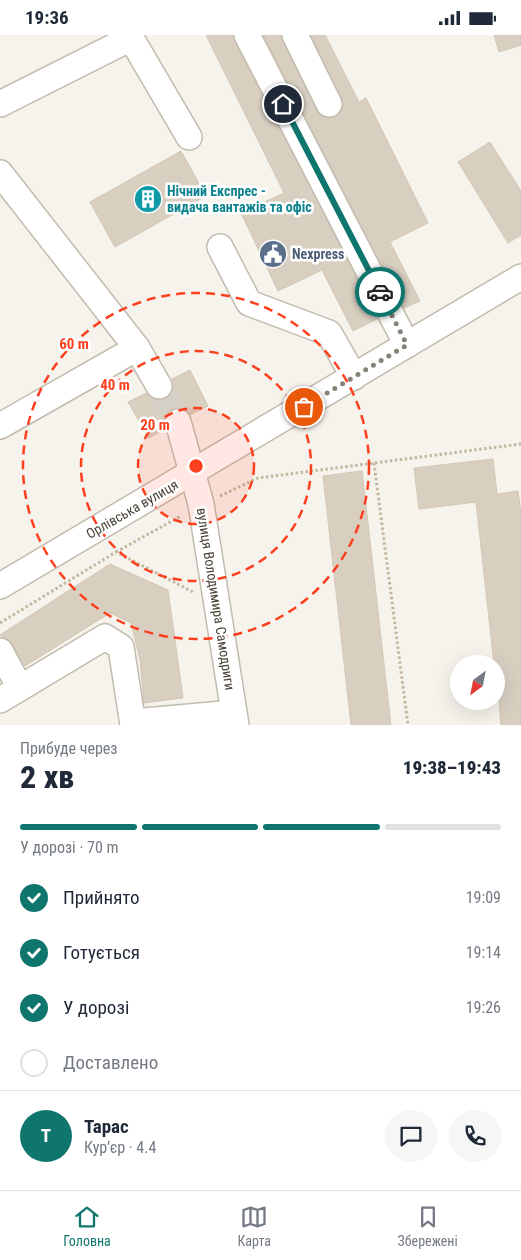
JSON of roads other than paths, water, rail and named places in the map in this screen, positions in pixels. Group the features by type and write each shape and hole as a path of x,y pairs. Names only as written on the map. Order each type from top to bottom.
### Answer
{"street":[{"path":"247,35 407,345"},
{"path":"295,35 329,104"},
{"path":"0,104 131,38 189,137"},
{"path":"0,173 137,348 159,386"},
{"path":"220,247 249,303 329,333 354,377"},
{"name":"Орлівська вулиця","path":"0,586 521,277"},
{"path":"0,426 137,348"},
{"name":"вулиця Володимира Самодриги","path":"178,422 201,504 235,719"},
{"path":"0,651 10,694 105,637 121,647 133,723 235,719"}],"tunnel":[{"path":"159,386 178,422"}],"place":[{"name":"Нічний Експрес - видача вантажів та офіс","path":"148,199"},
{"name":"Nexpress","path":"273,254"}]}
